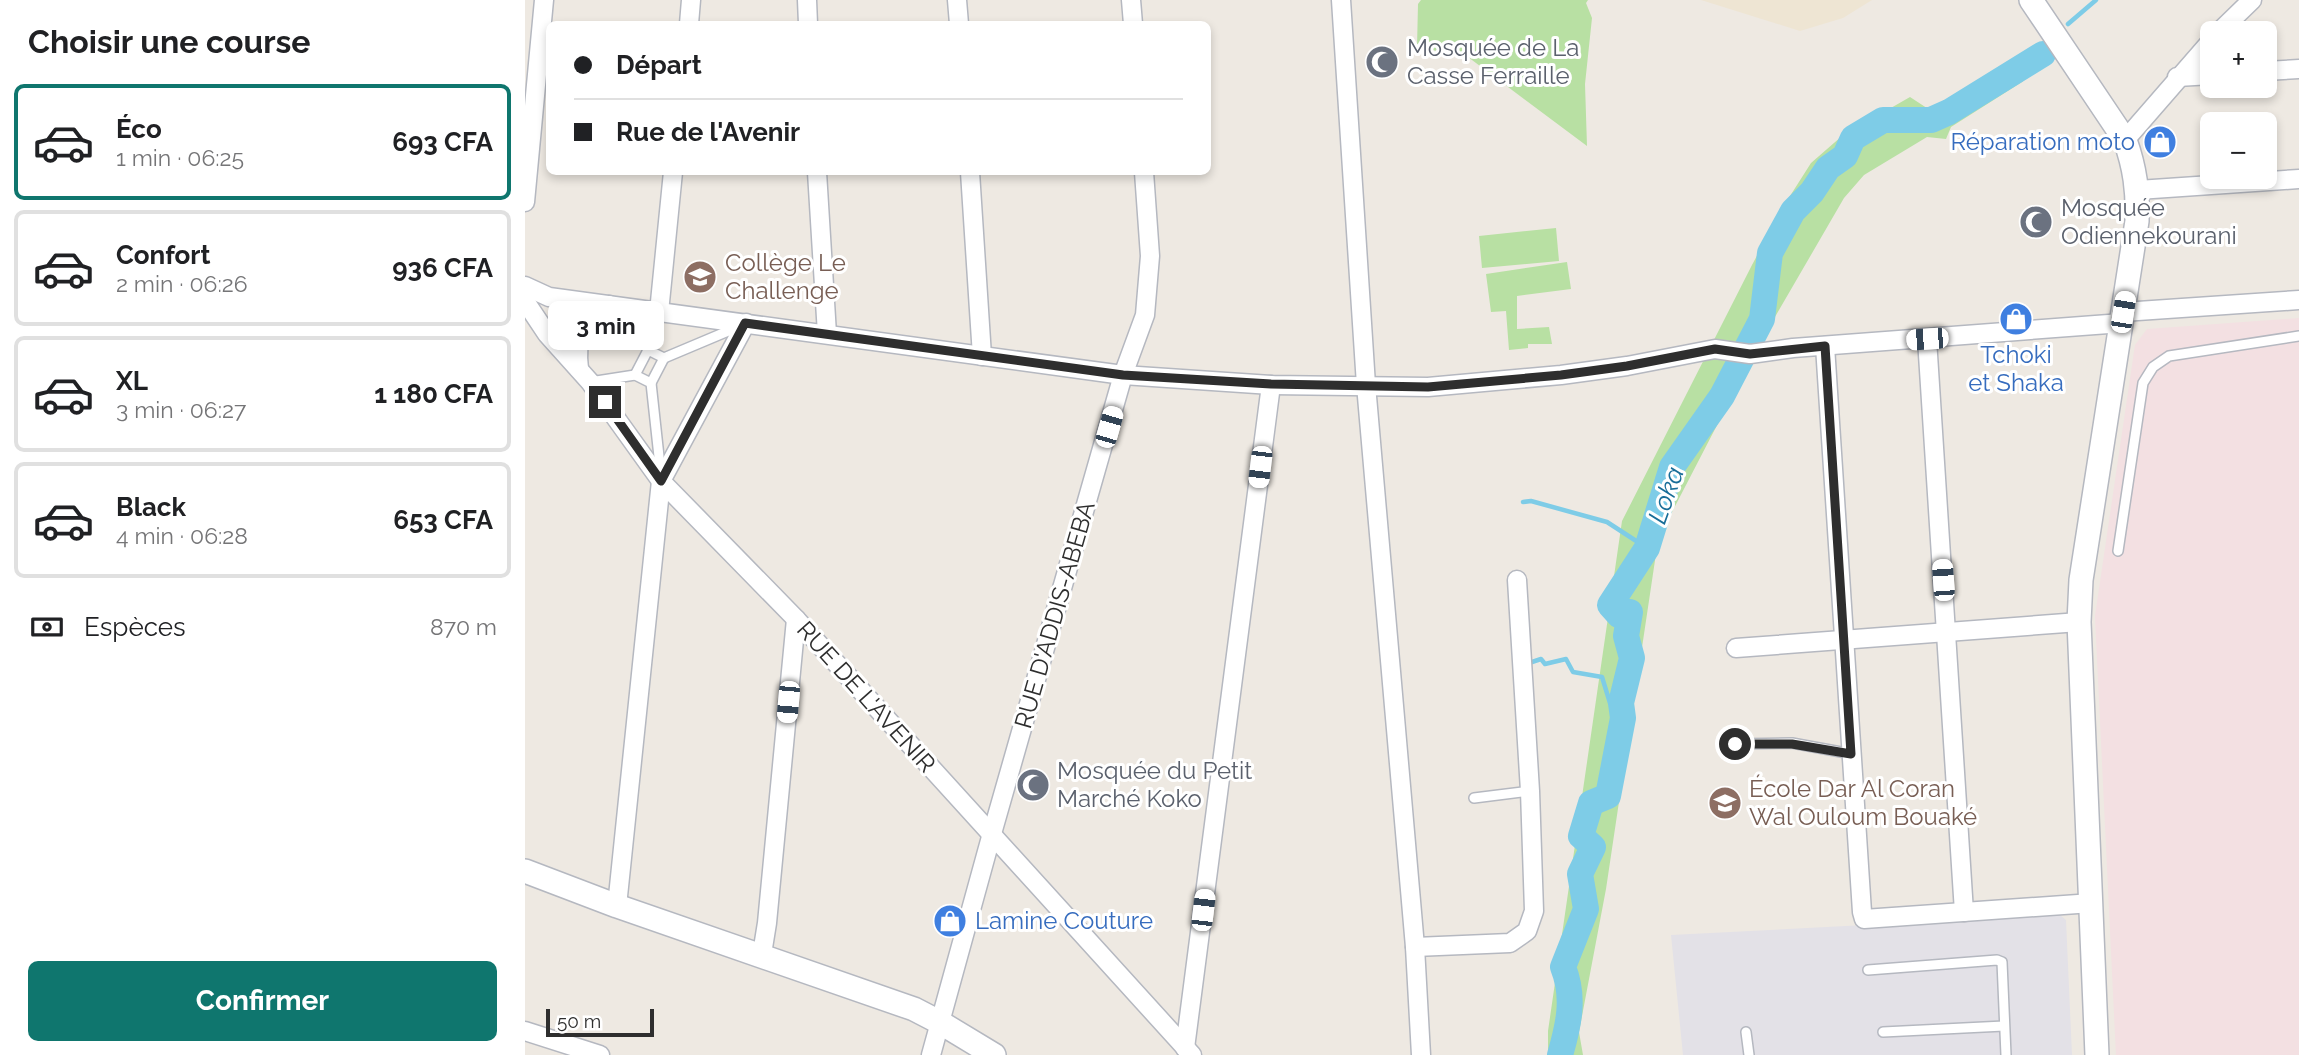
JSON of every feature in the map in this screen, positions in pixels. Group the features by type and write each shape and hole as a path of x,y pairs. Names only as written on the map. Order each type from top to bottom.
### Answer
{"street":[{"path":"525,202 544,0"},
{"path":"688,21 691,0"},
{"path":"807,0 808,21"},
{"path":"957,0 959,21"},
{"path":"1131,0 1133,21"},
{"path":"1341,0 1366,385 1415,947 1421,1055"},
{"path":"2031,0 2125,140 2134,164 2138,190 2137,221 2081,580 2078,622 2097,1055"},
{"path":"2230,21 2252,0"},
{"path":"2125,140 2200,53"},
{"path":"2277,70 2299,69"},
{"path":"2177,77 2200,76"},
{"path":"659,312 673,175"},
{"path":"817,175 827,334"},
{"path":"970,175 982,356"},
{"name":"RUE D'ADDIS-ABEBA","path":"931,1055 1123,375 1145,315 1150,256 1144,175"},
{"path":"2138,190 2299,179"},
{"path":"526,301 549,297 1123,375 1271,384 1428,387 1561,375 1627,366 1715,349 1750,354 1927,339 2299,300"},
{"name":"RUE DE L'AVENIR","path":"526,301 547,334 585,376 661,481 796,620 1189,1052"},
{"path":"585,376 578,343 581,331 588,320 615,306"},
{"path":"617,906 661,481 745,323"},
{"path":"1927,339 1964,912"},
{"path":"1825,346 1864,919 2092,903"},
{"path":"1189,1052 1271,384"},
{"path":"1415,947 1510,943 1527,931 1534,911 1530,791 1517,580"},
{"path":"762,954 796,620"},
{"path":"1736,648 2078,622"},
{"path":"525,871 617,906 762,954 914,1009 994,1055"},
{"path":"525,1031 600,1055"}],"lane":[{"path":"615,306 648,350 664,358"},
{"path":"661,481 651,383 664,358 745,323"},
{"path":"2117,551 2143,383 2153,367 2169,356 2299,336"},
{"path":"635,375 648,350"},
{"path":"585,376 635,375 651,383"},
{"path":"1735,744 1792,744 1851,754"},
{"path":"1474,798 1530,791"},
{"path":"1868,970 1997,960 2002,962 2006,1055"},
{"path":"1883,1032 2004,1026"},
{"path":"1746,1032 1749,1055"}],"shaded area":[{"path":"1701,0 1872,0 1843,18 1800,31"},
{"path":"2299,318 2299,1055 2116,1055 2095,616 2135,345 2147,329"},
{"path":"2060,915 2066,920 2072,1055 1683,1055 1671,935"}],"green space":[{"path":"1421,0 1588,0 1586,3 1592,18 1585,84 1587,146 1468,57 1417,47 1418,4"},
{"path":"2042,44 2051,58 2022,82 1951,127 1946,139 1927,137 1864,175 1844,198 1757,348 1671,514 1657,547 1606,889 1579,1032 1583,1055 1548,1055 1548,1031 1622,521 1752,265 1783,207 1811,163 1842,136 1910,97 1936,114"},
{"path":"1556,228 1559,261 1482,268 1479,236"},
{"path":"1567,262 1571,289 1517,296 1517,329 1549,327 1552,344 1528,344 1528,348 1509,350 1506,311 1491,312 1486,274"}],"waterway":[{"path":"2068,24 2096,0"},
{"name":"Loka","path":"1560,1055 1570,1000 1563,967 1586,909 1580,874 1593,847 1581,836 1591,803 1608,796 1623,718 1621,703 1632,658 1626,636 1630,612 1619,615 1610,605 1647,548 1672,467 1722,396 1762,319 1770,253 1793,211 1812,192 1828,168 1845,156 1853,138 1883,120 1931,120 1949,112 2043,54"},
{"path":"1523,502 1531,501 1607,522 1647,548"},
{"path":"1527,659 1529,663 1541,659 1545,664 1566,659 1573,672 1602,677 1610,703 1621,703"}],"place":[{"name":"Mosquée de La Casse Ferraille","path":"1382,62"},
{"name":"Réparation moto","path":"2160,142"},
{"name":"Mosquée Odiennekourani","path":"2036,222"},
{"name":"Collège Le Challenge","path":"700,277"},
{"name":"Tchoki et Shaka","path":"2016,319"},
{"name":"Mosquée du Petit Marché Koko","path":"1033,785"},
{"name":"École Dar Al Coran Wal Ouloum Bouaké","path":"1725,803"},
{"name":"Lamine Couture","path":"950,921"}],"route":[{"path":"605,402 661,481 745,323 1123,375 1271,384 1428,387 1561,375 1627,366 1715,349 1750,354 1825,346 1851,754 1792,744 1735,744"}]}
